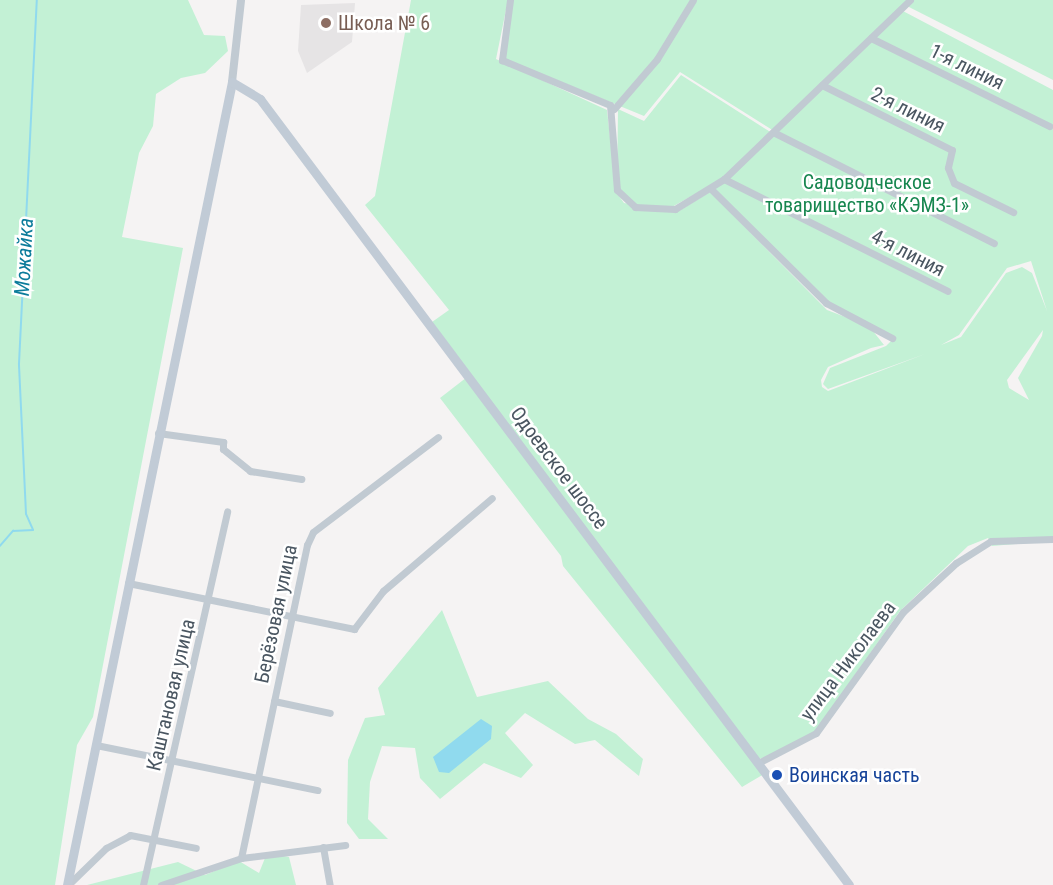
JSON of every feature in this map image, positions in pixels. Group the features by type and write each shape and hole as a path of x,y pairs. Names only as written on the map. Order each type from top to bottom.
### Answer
{"main road":[{"path":"67,885 158,432 232,82"},
{"name":"Одоевское шоссе","path":"232,82 260,99 760,762 849,885"}],"street":[{"path":"232,82 241,0"},
{"path":"510,0 502,60 614,109"},
{"path":"693,0 657,59 614,109 616,183 628,204 675,209 711,189 775,133 910,0"},
{"name":"1-я линия","path":"871,38 1049,126"},
{"name":"2-я линия","path":"822,85 952,150 948,168 954,183 1012,212"},
{"path":"775,133 994,243"},
{"name":"4-я линия","path":"724,179 948,291"},
{"path":"711,189 826,303 892,338"},
{"path":"158,432 223,442 223,449 250,471 301,479"},
{"name":"Берёзовая улица","path":"241,858 313,532 438,437"},
{"path":"128,583 292,620 360,627 383,591 492,498"},
{"name":"Каштановая улица","path":"143,885 174,761 227,511"},
{"name":"улица Николаева","path":"760,762 816,733 903,612 956,563 991,541 1053,539"},
{"path":"274,701 330,712"},
{"path":"96,745 317,790"},
{"path":"67,885 118,840 130,835 196,848"},
{"path":"161,885 241,858 345,844"},
{"path":"323,847 330,885"}],"shaded area":[{"name":"Школа № 6","path":"355,3 352,42 307,73 298,51 301,5"}],"green space":[{"path":"0,0 188,0 204,35 225,36 228,51 205,73 181,78 156,94 153,126 139,153 122,237 183,248 93,717 77,745 55,885 0,885"},
{"name":"Садоводческое товарищество «КЭМЗ-1»","path":"411,0 508,0 496,59 607,110 616,192 624,203 679,211 710,192 827,310 869,326 884,345 871,348 828,367 821,380 822,387 828,391 925,354 828,389 823,384 830,368 886,346 895,337 826,301 714,190 901,10 1053,90 1053,541 992,546 988,538 968,546 900,611 816,730 800,744 754,761 764,774 742,787 563,566 561,556 440,398 471,374 432,322 449,310 365,205 375,196","holes":["1031,261 1047,311 1032,273 1022,267 1006,273 961,337 941,345 959,335 1007,268","1043,330 1042,336 1018,378 1029,400 1009,388 1007,380"]},
{"path":"512,0 908,0 774,131 680,72 644,116 503,58"},
{"path":"911,0 1053,0 1053,80 905,5"},
{"path":"681,75 772,133 720,180 672,207 634,205 617,186 618,109 644,121"},
{"path":"442,610 477,697 548,681 588,719 616,734 643,759 639,776 595,740 575,744 525,713 505,733 533,765 521,778 484,763 440,799 420,778 415,748 382,746 370,782 368,819 388,839 359,839 347,823 348,760 365,718 385,715 378,688"},
{"path":"267,853 289,857 296,885 87,885 178,862 205,875 239,861 259,873"}],"water":[{"path":"481,719 492,726 491,739 449,773 439,772 433,757"}],"waterway":[{"name":"Можайка","path":"0,546 13,531 33,530 26,514 19,364 37,0"}],"place":[{"name":"Школа № 6","path":"326,23"},
{"name":"Воинская часть","path":"777,775"}]}
